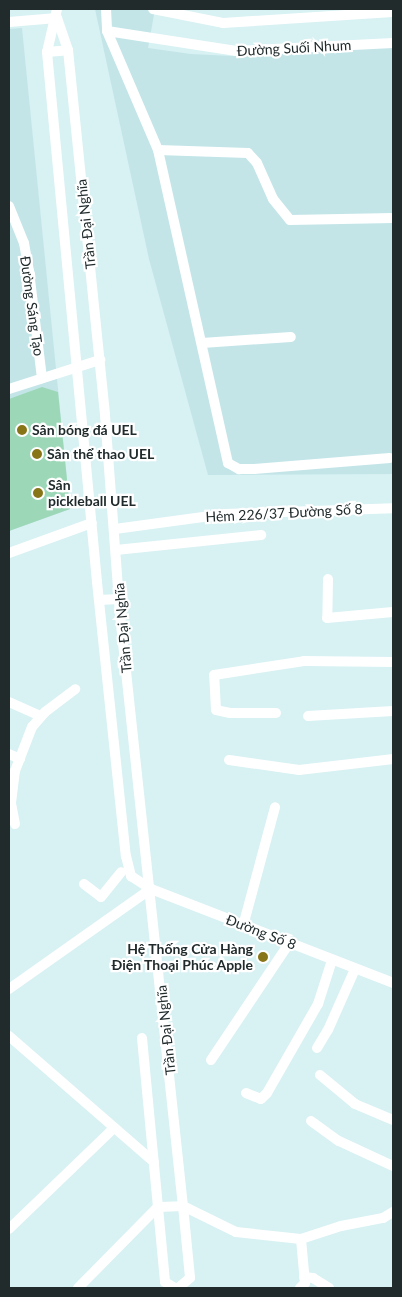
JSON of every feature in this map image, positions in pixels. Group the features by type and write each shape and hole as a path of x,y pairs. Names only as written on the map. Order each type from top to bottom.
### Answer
{"street":[{"path":"106,9 107,31 158,150 178,249 202,343 228,464 239,469 254,470 390,458"},
{"name":"Đường Suối Nhum","path":"153,9 223,23 393,12"},
{"path":"9,22 57,13"},
{"name":"Trần Đại Nghĩa","path":"57,13 68,50 100,360 115,529 119,600 151,889 190,1278 176,1288"},
{"name":"Trần Đại Nghĩa","path":"57,13 47,52 99,600 126,856 126,874"},
{"name":"Đường Suối Nhum","path":"107,31 236,51 393,43"},
{"path":"47,52 68,50"},
{"path":"158,150 248,153 257,164 269,193 290,220 393,218"},
{"name":"Đường Sáng Tạo","path":"9,206 24,243 42,378"},
{"path":"202,343 291,337"},
{"path":"9,389 77,365 100,360"},
{"name":"Hẻm 226/37 Đường Số 8","path":"115,529 225,514 393,508"},
{"path":"9,554 92,523"},
{"path":"116,550 262,535"},
{"path":"328,579 327,618 393,612"},
{"path":"99,600 119,600"},
{"path":"276,713 230,713 216,710 214,676 304,661 393,662"},
{"path":"15,824 11,803 20,759 32,727 41,716 75,689"},
{"path":"9,702 41,716"},
{"path":"308,716 393,711"},
{"path":"9,754 20,759"},
{"path":"229,760 299,770 393,759"},
{"path":"243,926 274,807"},
{"path":"84,884 101,898 126,874"},
{"name":"Đường Số 8","path":"126,874 151,889 393,983"},
{"path":"9,990 151,889"},
{"path":"211,1060 290,942"},
{"path":"246,1093 261,1099 267,1093 318,1004 332,960"},
{"path":"317,1048 346,994 355,969"},
{"path":"9,1036 154,1162"},
{"path":"142,1038 165,1282 176,1288"},
{"path":"320,1075 355,1104 393,1120"},
{"path":"310,1121 339,1141 393,1166"},
{"path":"9,1229 114,1128"},
{"path":"78,1288 158,1207 183,1206 236,1232 301,1239 340,1226 384,1218 393,1212"},
{"path":"300,1288 305,1283 301,1239"},
{"path":"304,1277 313,1278 329,1288"}],"shaded area":[{"path":"95,9 155,9 148,48 191,54 231,56 393,45 393,474 208,475 149,259"},
{"path":"22,28 70,509 9,531 9,29"}],"green space":[{"name":"Sân thể thao UEL","path":"42,387 58,392 70,509 9,531 9,399"}],"place":[{"name":"Sân bóng đá UEL","path":"22,430"},
{"name":"Sân thể thao UEL","path":"37,454"},
{"name":"Sân pickleball UEL","path":"38,493"},
{"name":"Hệ Thống Cửa Hàng Điện Thoại Phúc Apple","path":"263,957"}]}
